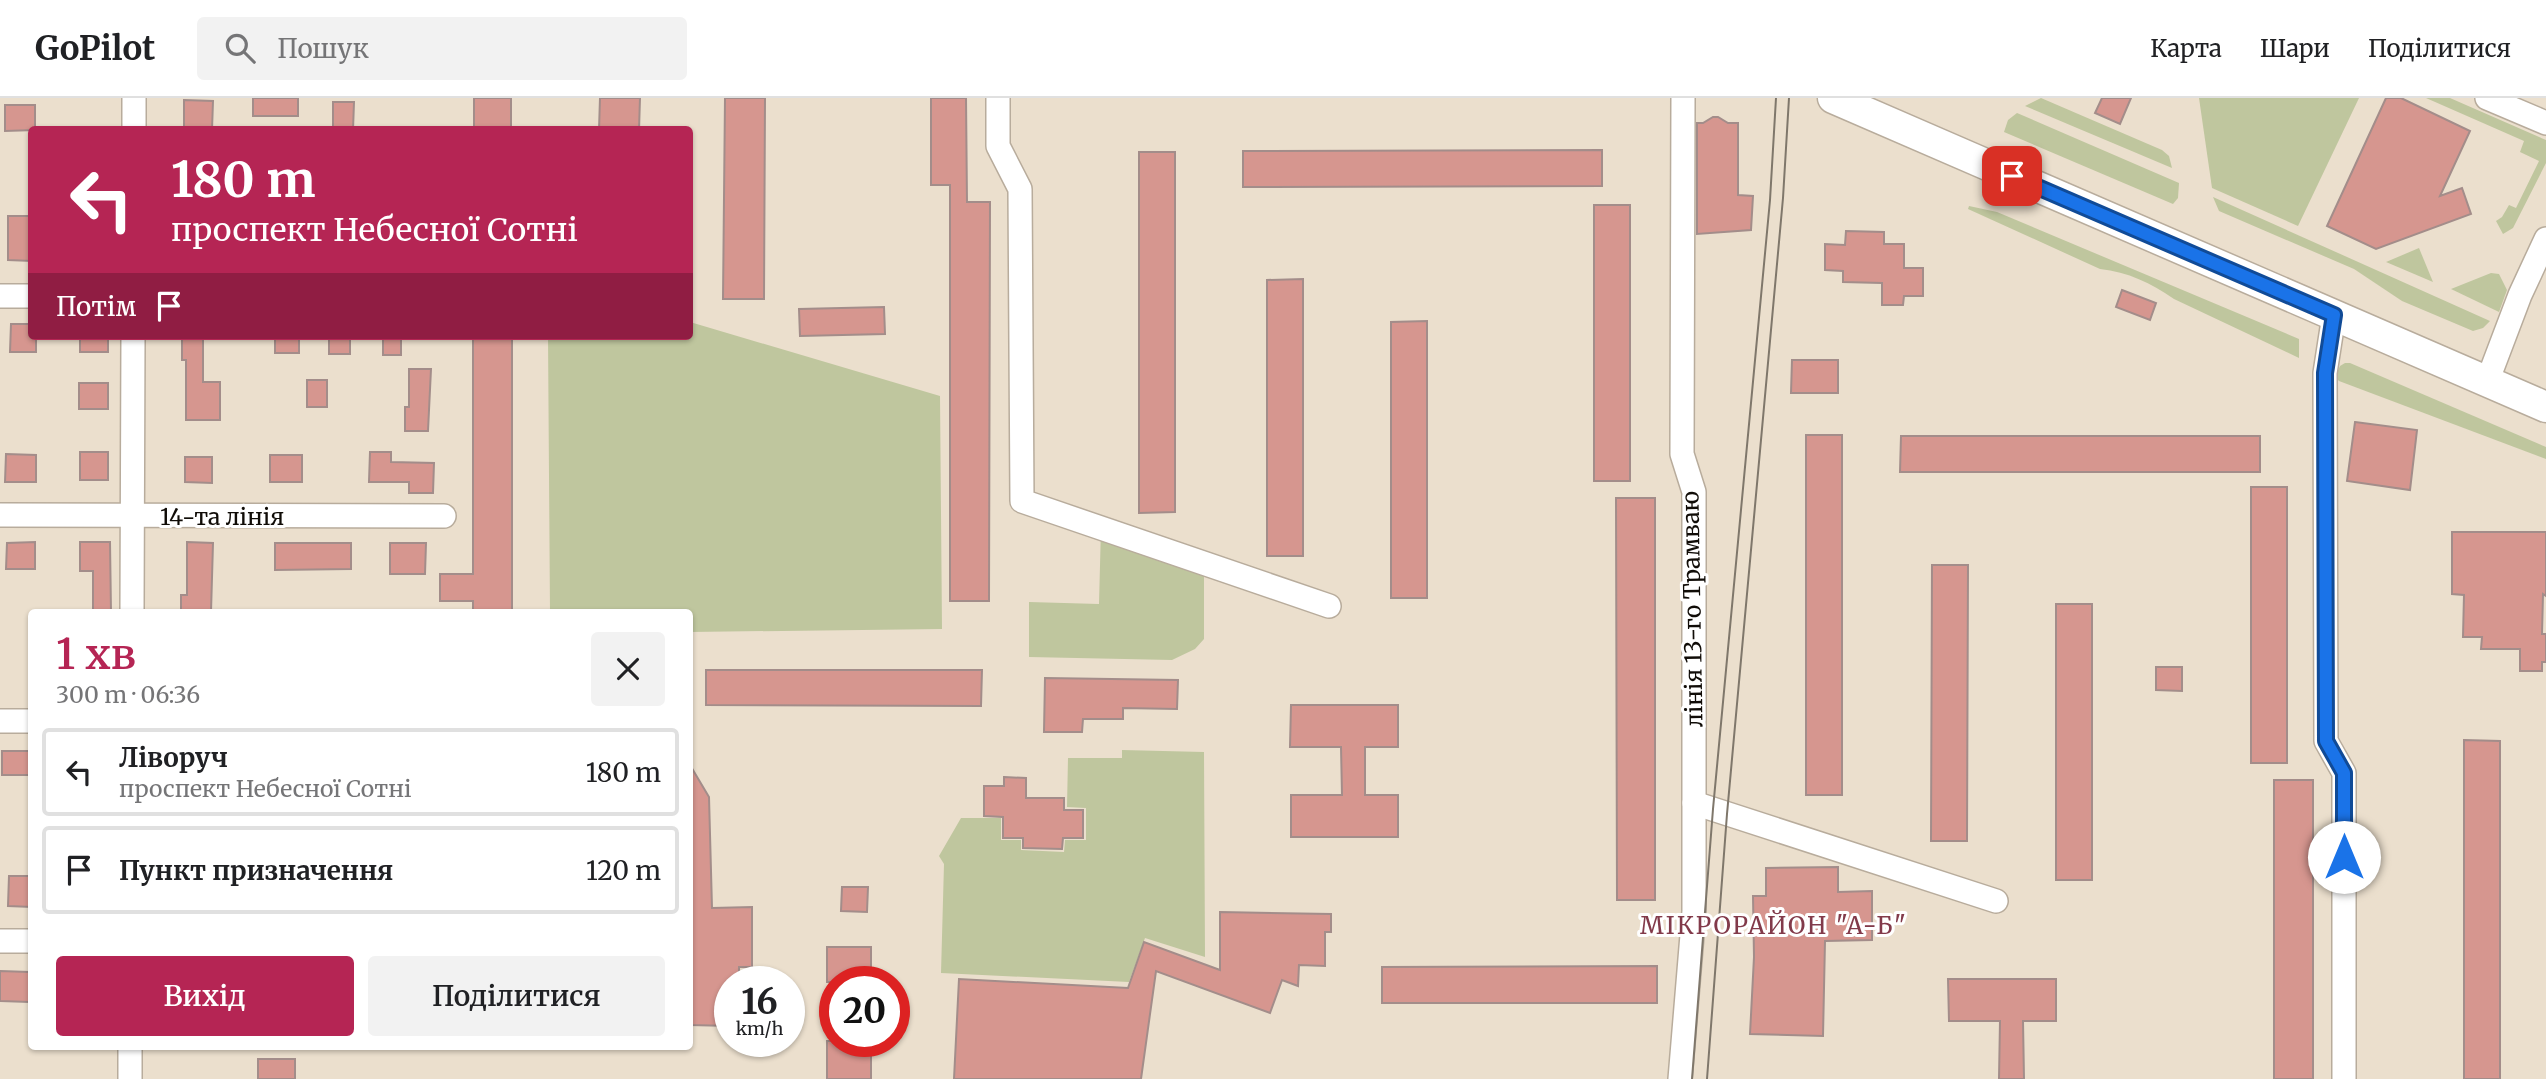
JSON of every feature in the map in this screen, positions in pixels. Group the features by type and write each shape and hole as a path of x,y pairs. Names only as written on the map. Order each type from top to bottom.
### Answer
{"main road":[{"path":"1833,98 2546,407"}],"street":[{"path":"134,98 134,126"},
{"path":"998,98 998,146 1020,189 1022,501 1329,606"},
{"name":"лінія 13-го Трамваю","path":"1680,1079 1694,911 1694,492 1682,454 1683,98"},
{"path":"2487,98 2546,123"},
{"path":"2487,382 2520,295 2546,239"},
{"path":"0,296 28,296"},
{"path":"2334,315 2325,373 2326,741 2344,773 2344,1079"},
{"path":"132,609 133,340"},
{"name":"14-та лінія","path":"0,515 444,516"},
{"path":"0,721 28,721"},
{"path":"1694,803 1996,901"},
{"path":"0,941 28,941"},
{"path":"130,1050 130,1079"}],"green space":[{"path":"2041,98 2162,150 2169,156 2172,168 2025,106"},
{"path":"2199,98 2359,98 2298,226 2212,188"},
{"path":"2426,98 2450,98 2546,140 2546,163 2513,228 2503,234 2496,221 2502,217 2509,205 2516,208 2539,161 2520,152 2524,141"},
{"path":"2017,113 2179,183 2178,198 2173,204 2004,132 2008,120"},
{"path":"2213,197 2490,321 2483,328 2473,331 2402,301 2354,269 2219,211"},
{"path":"1969,206 1997,212 2299,339 2299,358 2174,299 2139,279 2100,269 1968,209"},
{"path":"2419,248 2433,282 2386,262"},
{"path":"2491,273 2499,274 2507,290 2499,312 2451,289"},
{"path":"693,323 940,396 942,629 693,632 693,609 550,609 548,340 693,340"},
{"path":"2345,363 2546,447 2546,459 2339,381 2335,377 2340,366"},
{"path":"1101,527 1204,563 1204,639 1195,649 1172,660 1029,657 1029,602 1099,604"},
{"path":"1122,750 1204,752 1205,957 1145,938 1129,982 941,973 944,864 939,856 961,818 1001,818 1001,840 1021,840 1021,850 1064,852 1065,840 1086,840 1086,808 1067,807 1068,758 1122,758"}],"building":[{"path":"253,98 298,98 298,116 253,116"},
{"path":"474,98 511,98 511,126 474,126"},
{"path":"600,98 640,98 639,126 599,126"},
{"path":"725,98 765,98 764,299 723,299"},
{"path":"931,98 966,98 967,202 990,202 989,601 950,601 950,185 931,185"},
{"path":"2102,98 2131,98 2120,124 2095,113"},
{"path":"2386,98 2401,98 2470,131 2440,196 2462,188 2471,214 2376,249 2327,226"},
{"path":"184,100 213,101 212,126 184,126"},
{"path":"333,102 354,102 353,126 333,126"},
{"path":"5,105 35,105 35,126 28,126 28,130 5,131"},
{"path":"1713,117 1728,123 1738,123 1738,195 1753,196 1751,230 1697,234 1697,123 1703,123"},
{"path":"1602,150 1602,186 1243,187 1243,151"},
{"path":"1139,152 1175,152 1175,512 1139,513"},
{"path":"1594,205 1630,205 1630,481 1594,481"},
{"path":"8,216 28,216 28,261 8,260"},
{"path":"1846,231 1884,232 1884,244 1904,244 1904,268 1923,268 1923,296 1904,296 1903,305 1882,305 1882,283 1843,282 1843,271 1825,270 1825,244 1845,245"},
{"path":"1303,279 1303,556 1267,556 1267,280"},
{"path":"2122,290 2156,303 2150,320 2116,307"},
{"path":"884,307 885,334 800,336 799,309"},
{"path":"1427,321 1427,598 1391,598 1391,322"},
{"path":"11,324 28,324 28,340 36,340 36,352 10,352"},
{"path":"80,340 108,340 108,352 80,352"},
{"path":"182,340 203,340 203,382 220,382 220,420 186,420 186,360 182,360"},
{"path":"275,340 299,340 299,353 275,353"},
{"path":"329,340 350,340 350,354 329,354"},
{"path":"383,340 401,340 401,355 383,355"},
{"path":"473,340 512,340 512,609 473,609 473,601 440,601 440,574 473,574"},
{"path":"1792,360 1838,360 1838,393 1791,393"},
{"path":"409,369 431,369 428,431 405,431 405,407 409,407"},
{"path":"307,380 327,380 327,407 307,407"},
{"path":"79,383 108,383 108,409 79,409"},
{"path":"2355,422 2417,430 2410,490 2347,481"},
{"path":"1806,435 1842,435 1842,795 1806,795"},
{"path":"1901,436 2260,436 2260,472 1900,472"},
{"path":"80,452 108,452 108,480 80,480"},
{"path":"370,452 391,452 391,462 434,463 433,493 409,493 409,482 369,482"},
{"path":"6,454 36,455 36,482 5,482"},
{"path":"270,455 302,455 302,482 270,482"},
{"path":"185,457 212,457 212,483 185,482"},
{"path":"2251,487 2287,487 2287,763 2251,763"},
{"path":"1616,498 1655,498 1655,900 1617,900"},
{"path":"2452,532 2546,532 2546,596 2543,594 2542,634 2546,634 2546,662 2542,662 2542,671 2520,671 2520,649 2481,649 2482,637 2463,637 2464,595 2452,594"},
{"path":"35,542 35,569 6,569 7,543"},
{"path":"80,542 110,542 111,609 93,609 93,571 80,571"},
{"path":"187,542 213,543 211,609 181,609 181,595 187,595"},
{"path":"275,543 351,543 351,569 275,570"},
{"path":"390,543 426,543 425,574 390,574"},
{"path":"1932,565 1968,565 1967,841 1931,841"},
{"path":"2056,604 2092,604 2092,880 2056,880"},
{"path":"2156,667 2182,667 2182,691 2156,690"},
{"path":"706,670 982,670 981,706 706,705"},
{"path":"1045,678 1178,680 1177,709 1123,708 1123,719 1083,719 1082,732 1044,732"},
{"path":"1291,705 1398,705 1398,747 1365,747 1365,795 1398,795 1398,837 1291,837 1291,795 1342,795 1341,747 1290,747"},
{"path":"2464,740 2500,741 2500,1079 2464,1079"},
{"path":"2,751 28,751 28,775 2,775"},
{"path":"693,770 709,797 712,908 752,907 752,966 714,966 714,1026 693,1025"},
{"path":"1004,777 1026,778 1026,798 1064,798 1064,810 1083,810 1083,838 1063,838 1062,849 1023,848 1023,838 1003,838 1003,817 984,816 984,786 1004,786"},
{"path":"2274,780 2313,780 2313,1079 2274,1079"},
{"path":"1838,867 1838,892 1872,891 1872,940 1825,941 1823,1036 1750,1034 1754,957 1753,896 1766,896 1766,868"},
{"path":"9,876 28,876 28,907 8,906"},
{"path":"842,887 868,887 867,912 841,911"},
{"path":"1220,912 1331,914 1331,932 1325,932 1325,966 1299,965 1298,986 1282,980 1270,1013 1156,971 1141,1079 954,1079 959,979 1128,988 1144,942 1220,970"},
{"path":"827,947 871,947 871,966 827,966"},
{"path":"1657,966 1657,1003 1382,1003 1382,967"},
{"path":"0,971 28,972 28,1002 0,1001"},
{"path":"1948,979 2056,979 2056,1021 2023,1021 2024,1079 1999,1079 2000,1021 1949,1021"},
{"path":"827,1057 871,1057 871,1079 827,1079"},
{"path":"258,1059 295,1059 295,1079 258,1079"}],"tram line":[{"path":"1692,1079 1713,809 1770,200 1776,98"},
{"path":"1707,1079 1727,814 1783,198 1789,98"}],"district":[{"name":"МІКРОРАЙОН \"А-Б\"","path":"1774,925"}],"route":[{"path":"2012,176 2334,315 2325,373 2326,741 2344,773 2344,857"}]}
